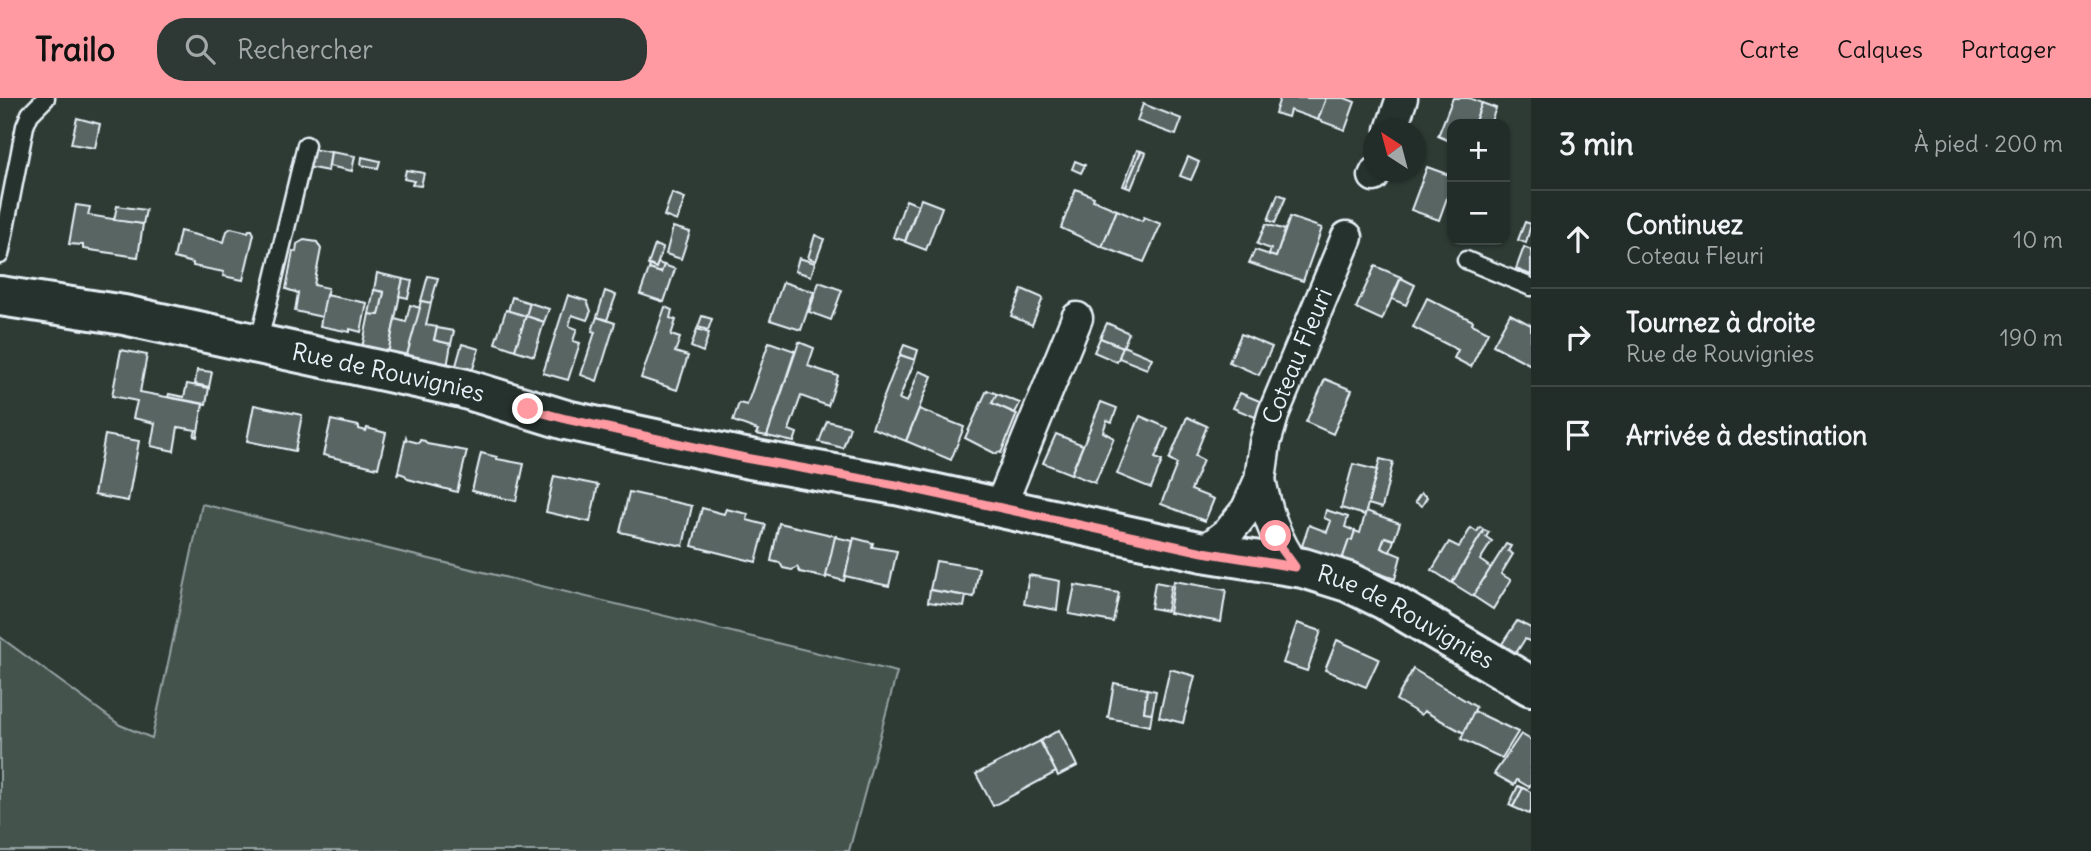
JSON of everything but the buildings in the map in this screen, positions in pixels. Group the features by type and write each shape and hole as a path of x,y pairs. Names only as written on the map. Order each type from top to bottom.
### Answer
{"street":[{"path":"1395,119 1402,98"},
{"name":"Coteau Fleuri","path":"1203,552 1228,533 1247,509 1260,480 1265,443 1274,412 1347,237"},
{"name":"Rue de Rouvignies","path":"0,296 112,313 462,388 548,415 745,458 846,475 1203,552 1295,567 1365,590 1531,686"},
{"path":"1000,507 1077,318"},
{"name":"Coteau Fleuri","path":"1260,480 1276,536 1295,567"}],"lane":[{"path":"0,256 24,126 30,114 46,98"},
{"path":"258,345 306,145"},
{"path":"1466,260 1531,287"}],"shaded area":[{"path":"202,504 897,672 849,851 0,851 0,637 120,725 152,738"}],"route":[{"path":"528,409 745,458 896,485 1203,552 1295,567 1276,536"}]}
